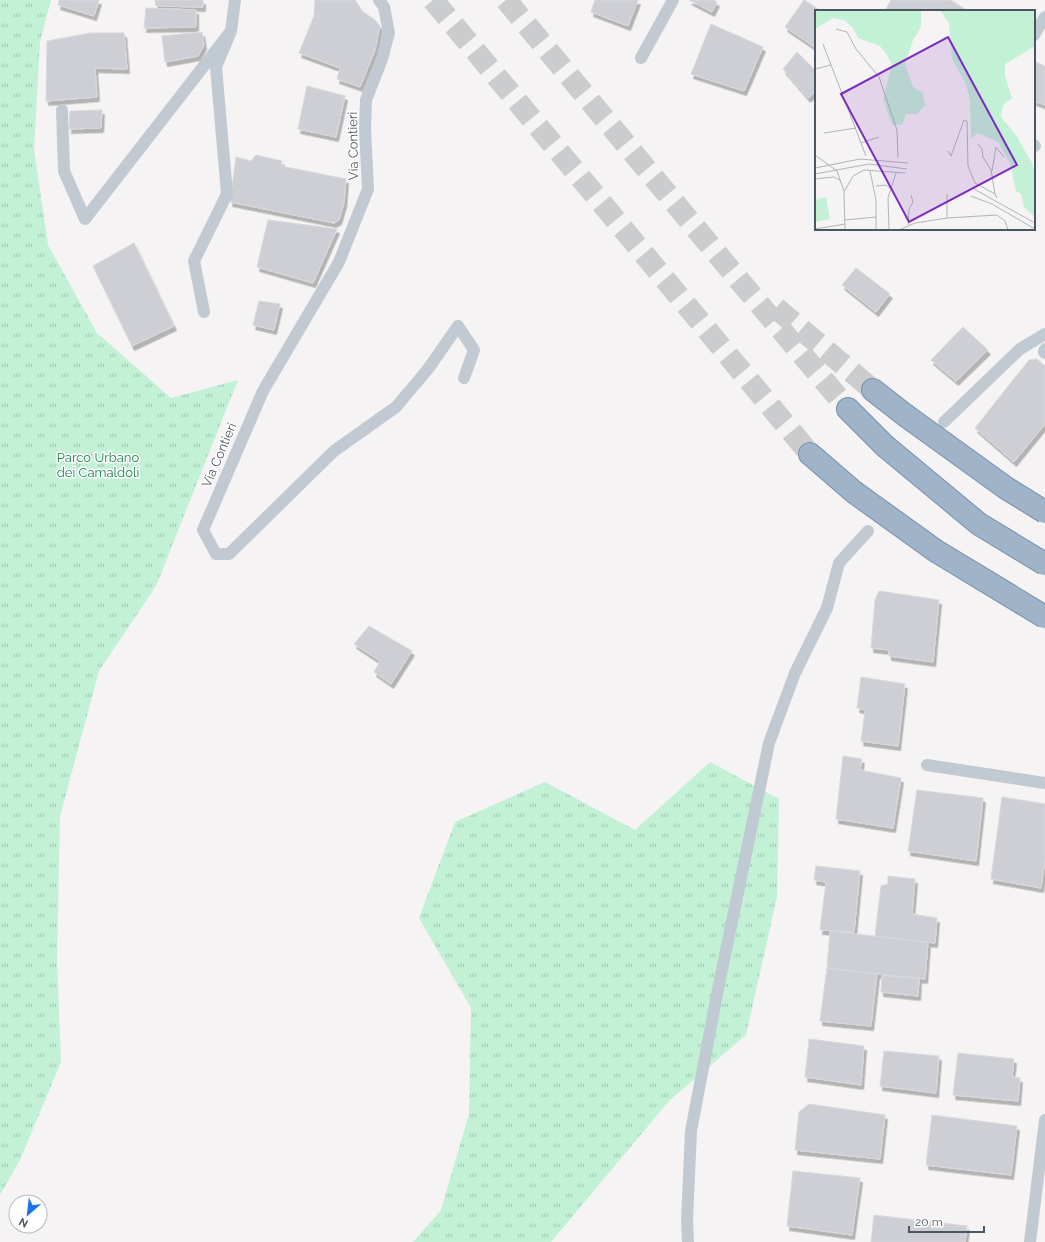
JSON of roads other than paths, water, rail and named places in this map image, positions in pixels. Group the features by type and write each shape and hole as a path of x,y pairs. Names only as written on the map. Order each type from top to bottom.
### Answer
{"highway":[{"path":"873,390 904,415 1006,488 1045,512"},
{"path":"848,409 886,446 979,524 1045,564"},
{"path":"810,454 854,492 936,551 1045,617"}],"lane":[{"path":"204,312 194,261 227,194 216,67 231,31 235,0"},
{"name":"Via Contieri","path":"379,0 384,7 389,34 382,59 366,100 365,129 368,189 339,262 263,391 203,530 216,554 229,554 334,451 396,407 428,369 458,326 474,350 464,378"},
{"path":"641,58 673,0"},
{"path":"1035,33 1045,17"},
{"path":"62,110 64,170 85,219 231,31"},
{"path":"944,422 1020,349 1045,334"},
{"path":"1045,349 1045,353"},
{"path":"688,1242 687,1220 691,1131 768,743 795,673 827,608 839,563 868,531"},
{"path":"927,765 1045,783"},
{"path":"1030,1242 1045,1120"}],"tunnel":[{"path":"433,0 810,454"},
{"path":"506,0 848,409"},
{"path":"776,308 873,390"}],"park label":[{"name":"Parco Urbano dei Camaldoli","path":"98,464"}]}
